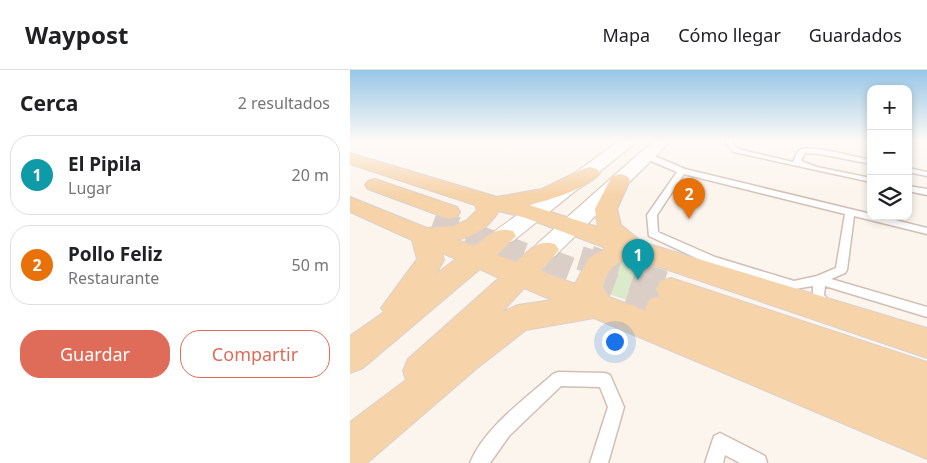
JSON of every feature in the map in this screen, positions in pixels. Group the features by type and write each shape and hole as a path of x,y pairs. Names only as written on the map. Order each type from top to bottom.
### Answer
{"main road":[{"path":"354,159 485,200 534,213 634,249 927,343"},
{"path":"350,357 504,236 607,159"},
{"path":"350,440 546,250 643,159"},
{"path":"485,200 515,201 537,197 556,192 590,173"},
{"path":"350,175 436,223 460,234 480,222 488,211 485,200"},
{"path":"620,180 606,209 610,228 634,249"},
{"path":"352,203 436,223 477,257 926,431"},
{"path":"350,350 403,302 431,260 436,223"},
{"path":"598,305 588,288 592,270 608,256 634,249"},
{"path":"926,431 666,299 927,380"},
{"path":"350,449 463,358 518,318 598,305"}],"lane":[{"path":"655,159 682,171 927,231"},
{"path":"773,159 867,179"},
{"path":"798,159 797,162 815,169"},
{"path":"682,171 652,215 653,234 711,260 794,285 819,280 840,270 848,237 850,213"},
{"path":"912,171 927,174"},
{"path":"912,189 927,192"},
{"path":"819,280 927,312"},
{"path":"819,280 818,297 834,312"},
{"path":"479,463 503,430 558,379 605,380 616,407 599,463"},
{"path":"714,463 720,442 758,463"}],"green space":[{"path":"631,257 668,268 648,307 605,293 601,273 614,261"}],"tunnel":[{"path":"434,220 543,262"},
{"path":"580,258 593,262"},
{"path":"540,261 661,308"},
{"path":"589,261 671,289"}],"place":[{"name":"Pollo Feliz","path":"689,219"},
{"name":"El Pipila","path":"638,280"}]}
